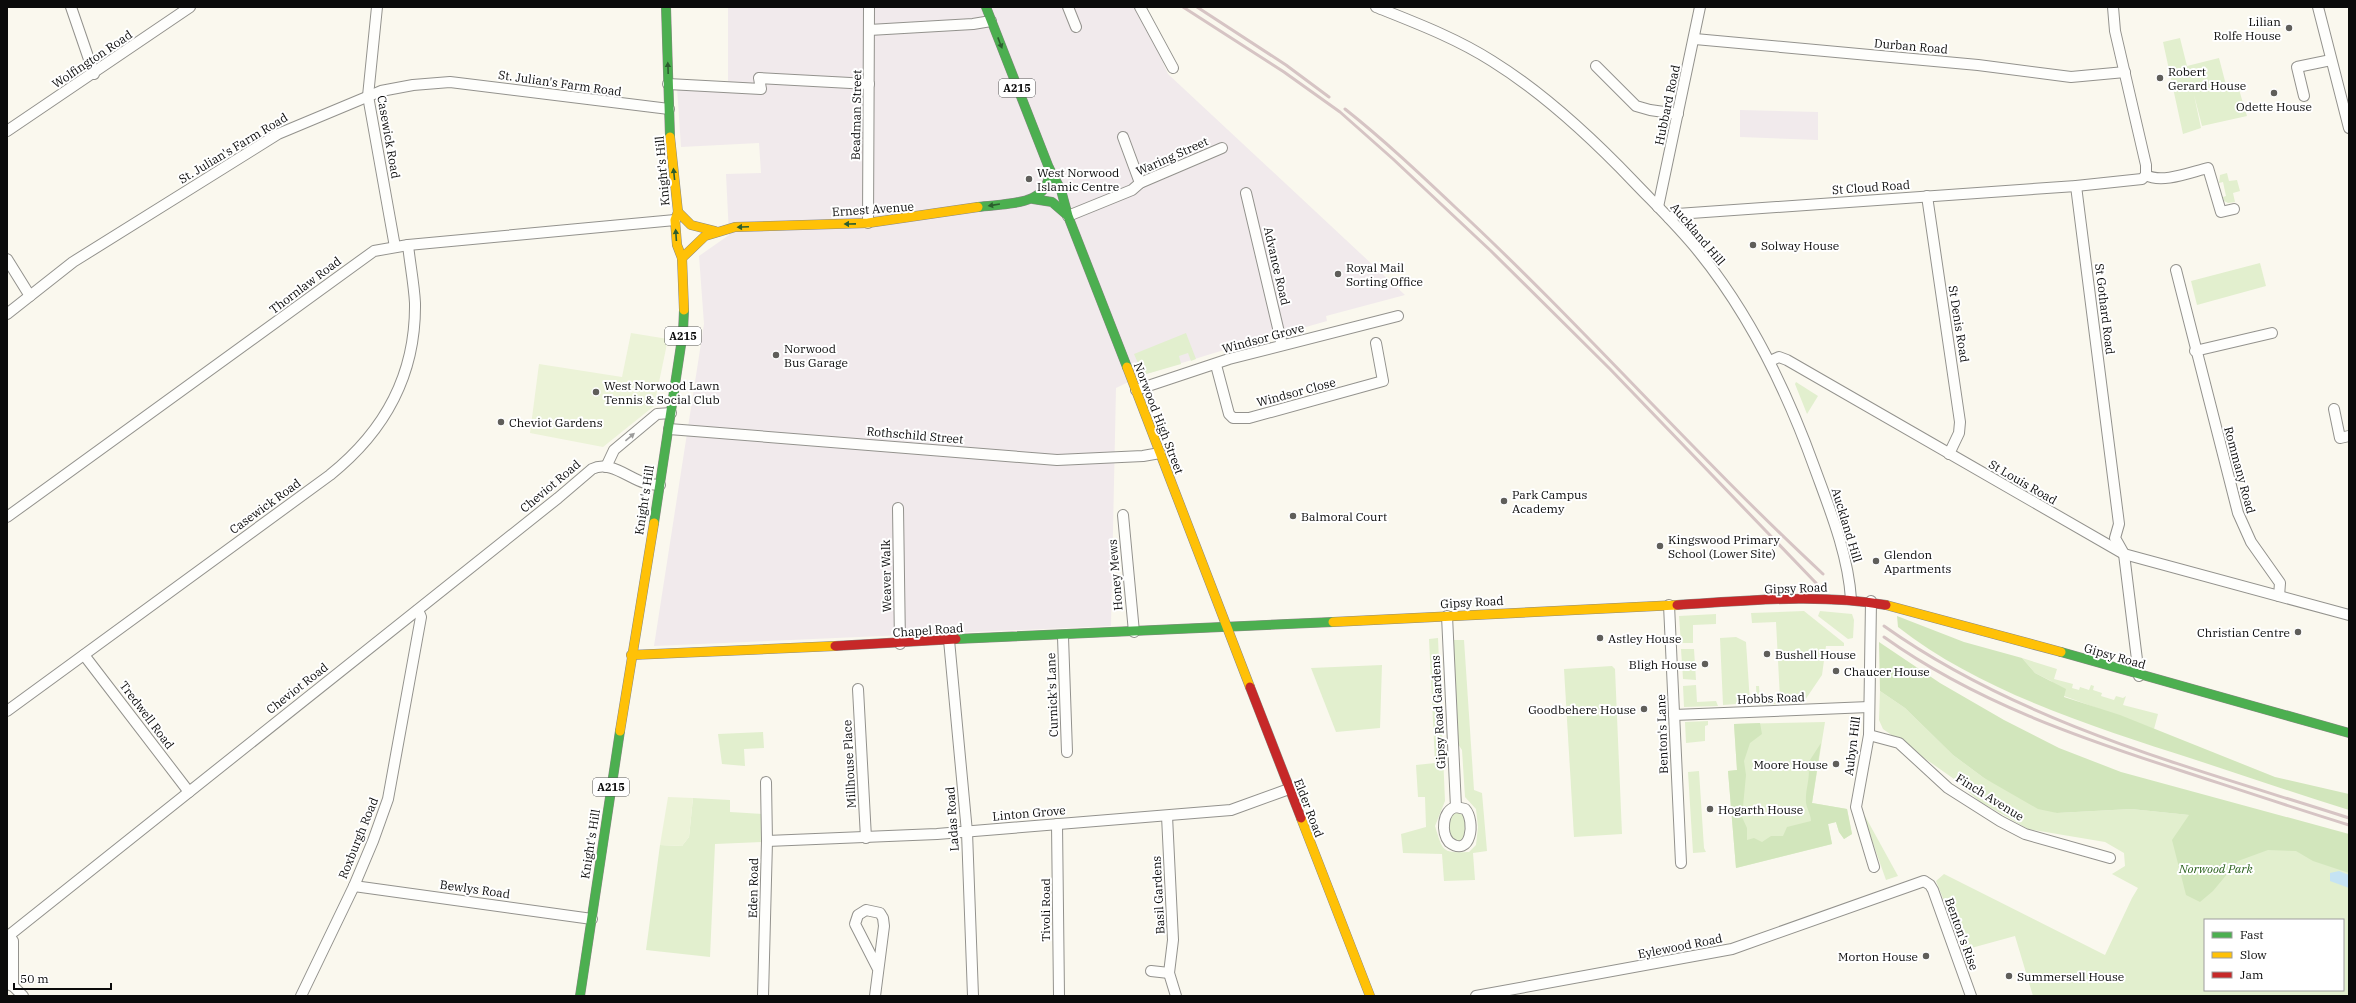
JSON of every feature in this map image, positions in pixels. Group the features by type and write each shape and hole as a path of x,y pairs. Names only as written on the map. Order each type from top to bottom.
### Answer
{"main road":[{"name":"Knight's Hill","path":"580,996 632,655 669,429 684,322 682,258 677,245 669,109 666,7"},
{"name":"A215","path":"986,7 1049,168 1050,178 1047,189 1033,199"},
{"name":"Norwood High Street","path":"1049,168 1061,190 1068,216 1227,628"},
{"name":"Norwood High Street","path":"1033,199 1043,198 1054,201 1059,204 1068,216"},
{"name":"Ernest Avenue","path":"682,258 694,242 715,231 735,227 868,223 1033,199"},
{"name":"Ernest Avenue","path":"676,216 691,225 715,231"},
{"name":"Gipsy Road","path":"1227,628 1670,605 1851,599 1871,601 1903,608 2139,676 2349,733"},
{"name":"Chapel Road","path":"632,655 900,644 950,640 1063,637 1227,628"},
{"name":"Elder Road","path":"1227,628 1370,996"}],"street":[{"path":"70,7 94,74"},
{"name":"Wolfington Road","path":"7,131 94,74 190,7"},
{"name":"Casewick Road","path":"377,7 368,96 395,247"},
{"name":"Beadman Street","path":"868,223 869,7"},
{"path":"1068,7 1076,27"},
{"path":"1140,7 1173,68"},
{"name":"Auckland Hill","path":"1376,7 1442,34 1495,63 1588,133 1669,218 1708,263 1770,361 1802,433 1829,508 1847,568 1851,599"},
{"name":"Hubbard Road","path":"1658,207 1695,39 1700,7"},
{"path":"2076,186 2134,181 2142,179 2146,175 2146,165 2115,31 2113,7"},
{"path":"2318,7 2349,128"},
{"path":"869,30 973,24 991,20"},
{"name":"Durban Road","path":"1695,39 1978,65 2071,77 2124,72"},
{"path":"2304,96 2297,68 2331,60"},
{"path":"1596,66 1636,106 1650,110 1678,114"},
{"path":"668,84 761,89 759,78 869,84"},
{"name":"St. Julian's Farm Road","path":"7,314 78,259 278,134 368,96 403,87 450,82 669,109"},
{"path":"1123,137 1140,183"},
{"name":"Waring Street","path":"1068,216 1132,190 1140,183 1222,148"},
{"path":"2146,175 2153,179 2162,178 2208,168 2221,212 2234,209"},
{"name":"St Cloud Road","path":"1669,218 1676,214 2076,186"},
{"name":"St Gothard Road","path":"2076,186 2119,520 2119,528 2115,538 2124,554 2139,676"},
{"name":"Advance Road","path":"1246,193 1282,345"},
{"name":"St Denis Road","path":"1927,196 1960,422 1959,433 1949,454"},
{"name":"Thornlaw Road","path":"7,517 369,254 380,249 676,216"},
{"name":"Casewick Road","path":"7,711 330,475 355,454 374,433 395,398 412,344 415,302 408,245"},
{"path":"7,259 30,296"},
{"name":"Rommany Road","path":"2176,270 2195,351 2238,513 2251,542 2280,583 2279,596"},
{"name":"Windsor Grove","path":"1136,390 1216,365 1229,359 1398,316"},
{"path":"2195,351 2272,333"},
{"name":"Windsor Close","path":"1216,365 1229,414 1233,418 1249,418 1383,381 1376,343"},
{"name":"St Louis Road","path":"1770,361 1778,357 1787,360 2124,554 2279,596"},
{"path":"2334,410 2340,438 2349,436"},
{"path":"660,485 644,483 606,467 614,450 657,414 671,413"},
{"name":"Rothschild Street","path":"669,429 1056,460 1143,456 1160,453"},
{"name":"Cheviot Road","path":"8,936 418,610 592,469 597,466 606,467"},
{"name":"Weaver Walk","path":"898,508 900,644"},
{"name":"Honey Mews","path":"1123,515 1134,632"},
{"path":"2279,596 2349,615"},
{"name":"Aubyn Hill","path":"1871,601 1869,735 1856,807 1874,867"},
{"name":"Benton's Lane","path":"1670,605 1681,863"},
{"name":"Roxburgh Road","path":"301,996 354,886 373,841 388,799 421,618 418,610"},
{"name":"Gipsy Road Gardens","path":"1447,616 1456,807"},
{"name":"Curnick's Lane","path":"1063,637 1067,752"},
{"name":"Ladas Road","path":"950,640 967,832 973,996"},
{"name":"Tredwell Road","path":"84,654 189,792"},
{"name":"Millhouse Place","path":"858,689 866,838"},
{"name":"Hobbs Road","path":"1674,715 1869,707"},
{"name":"Finch Avenue","path":"1869,735 1899,743 1948,788 2000,821 2025,834 2110,858"},
{"name":"Eden Road","path":"763,996 767,841 766,782"},
{"name":"Linton Grove","path":"767,841 866,838 967,832 1232,810 1289,789"},
{"name":"Basil Gardens","path":"1167,816 1173,940 1169,973 1176,996"},
{"name":"Tivoli Road","path":"1057,824 1059,996"},
{"name":"Eylewood Road","path":"1476,996 1722,952 1764,939 1882,895 1921,882 1927,882"},
{"name":"Benton's Rise","path":"1927,882 1933,890 1971,996"},
{"name":"Bewlys Road","path":"354,886 592,919"},
{"path":"875,996 884,937 883,918 880,913 866,910 858,915 855,924 866,950 878,969"},
{"path":"8,936 13,941 10,985 23,996"},
{"path":"1151,971 1169,973"}],"shaded area":[{"path":"728,7 1138,7 1168,74 1405,295 1326,316 1327,321 1143,375 1116,388 1111,626 654,646 704,324 699,256 729,235 726,174 761,173 759,143 681,147 677,87 728,88"},
{"path":"1740,110 1818,112 1818,140 1740,137"}],"green space":[{"path":"2180,38 2187,66 2219,58 2226,85 2237,83 2247,116 2202,126 2194,95 2201,128 2183,134 2163,42"},
{"path":"2227,173 2229,181 2237,180 2240,191 2233,193 2235,202 2228,203 2224,201 2223,197 2226,196 2223,182 2219,183 2220,175"},
{"path":"2260,263 2266,286 2197,305 2191,281"},
{"name":"West Norwood Lawn Tennis & Social Club","path":"631,333 668,339 654,406 603,447 530,433 539,364 622,377"},
{"path":"1186,333 1196,359 1191,361 1188,353 1179,356 1181,364 1143,375 1134,354"},
{"path":"1796,382 1818,396 1807,414 1795,384"},
{"path":"1804,611 1844,643 1844,646 1826,646 1822,675 1803,703 1757,705 1756,686 1759,686 1760,700 1780,699 1776,622 1752,623 1751,613"},
{"path":"1820,611 1852,614 1854,620 1853,638 1848,639 1818,616"},
{"path":"1716,614 1716,624 1693,625 1693,643 1681,643 1679,616"},
{"path":"1897,616 1964,642 2022,658 2035,673 2066,689 2064,697 2120,715 2275,777 2349,794 2349,810 2117,734 2001,689 1930,650 1898,627"},
{"path":"1736,637 1746,642 1750,703 1723,705 1720,638"},
{"path":"1438,638 1445,801 1435,826 1442,846 1448,851 1469,852 1476,845 1478,827 1476,809 1465,797 1462,750 1458,744 1452,640 1464,640 1474,790 1482,793 1487,851 1473,853 1475,880 1444,881 1442,854 1403,853 1401,834 1426,827 1425,797 1418,797 1416,765 1435,763 1429,639"},
{"name":"Norwood Park","path":"1879,642 1940,683 2004,720 2059,748 2121,772 2349,834 2349,873 2313,861 2296,851 2268,850 2238,861 2213,891 2200,902 2186,895 2172,840 2189,815 2131,809 2057,813 2038,809 1984,778 1953,755 1905,708 1880,691"},
{"path":"1681,649 1694,649 1696,680 1683,679"},
{"path":"2022,658 2057,669 2054,679 2073,684 2072,688 2079,690 2080,687 2089,690 2091,685 2094,686 2093,690 2102,693 2101,696 2114,700 2116,696 2123,698 2126,696 2123,705 2158,714 2154,729 2064,696 2051,681 2035,673"},
{"path":"1382,665 1380,728 1336,732 1311,668"},
{"path":"1612,666 1615,669 1622,834 1574,837 1564,669"},
{"path":"1696,685 1697,702 1716,701 1718,706 1684,707 1683,686"},
{"name":"Norwood Park","path":"1880,691 1905,708 1953,755 1984,778 2057,813 2131,809 2189,815 2349,843 2349,996 2033,996 2015,936 1964,950 1936,881 1944,874 2105,955 2138,888 2112,874 2125,866 2124,853 2105,842 2028,829 1979,801 1954,779 1883,729 1879,720"},
{"path":"1708,721 1708,725 1705,726 1705,741 1686,743 1685,722"},
{"path":"1825,722 1812,803 1847,809 1852,834 1844,839 1839,832 1836,822 1828,824 1832,844 1736,868 1728,771 1737,770 1734,724"},
{"path":"1760,723 1762,734 1750,743 1744,761 1746,775 1742,817 1747,828 1747,840 1754,838 1762,842 1771,836 1783,836 1787,827 1811,821 1806,803 1809,774 1808,763 1821,743 1812,803 1847,809 1852,834 1844,839 1839,832 1836,822 1828,824 1832,844 1736,868 1728,771 1737,770 1734,724"},
{"path":"763,732 764,748 744,749 745,766 722,764 718,734"},
{"path":"1699,771 1704,848 1706,852 1693,853 1688,772"},
{"path":"668,797 693,798 689,837 682,846 660,845"},
{"path":"693,798 730,800 730,812 763,814 762,842 715,844 710,957 646,950 660,845 682,846 689,837"},
{"path":"1460,811 1465,816 1467,834 1463,841 1454,842 1449,828 1450,814"},
{"path":"1865,816 1898,876 1886,880 1864,818"}],"water":[{"path":"2339,871 2349,875 2349,888 2330,881 2330,873"}],"railway":[{"path":"1183,7 1284,72 1340,112 1393,159 1491,251 1610,369 1816,583"},
{"path":"1197,7 1286,65 1329,97"},
{"path":"1345,109 1442,194 1502,252 1730,483 1823,574"},
{"path":"1884,626 1937,660 1993,690 2050,716 2109,740 2168,761 2349,818"},
{"path":"1884,637 1955,681 2029,716 2106,746 2349,825"}],"traffic: fast":[{"path":"666,7 670,137"},
{"path":"978,207 1025,201 1035,196 1043,190 1048,181 1049,168 986,7"},
{"path":"1049,168 1061,190 1068,216 1127,367"},
{"path":"1033,199 1052,202 1067,215"},
{"path":"654,523 683,332 684,310"},
{"path":"956,639 1333,622"},
{"path":"2061,652 2349,733"},
{"path":"580,996 620,731"}],"traffic: slow":[{"path":"670,137 678,212 675,220 677,245 682,258 684,310"},
{"path":"682,258 705,236 735,227 868,223 978,207"},
{"path":"678,212 691,225 715,231"},
{"path":"1127,367 1250,687"},
{"path":"620,731 654,523"},
{"path":"1333,622 1677,605"},
{"path":"1886,605 2061,652"},
{"path":"631,655 835,646"},
{"path":"1301,818 1370,996"}],"traffic: jam":[{"path":"1677,605 1782,599 1834,599 1886,605"},
{"path":"835,646 956,639"},
{"path":"1250,687 1301,818"}],"place":[{"name":"Lilian Rolfe House","path":"2289,28"},
{"name":"Robert Gerard House","path":"2160,78"},
{"name":"Odette House","path":"2274,93"},
{"name":"West Norwood Islamic Centre","path":"1029,179"},
{"name":"Solway House","path":"1753,245"},
{"name":"Royal Mail Sorting Office","path":"1338,274"},
{"name":"Norwood Bus Garage","path":"776,355"},
{"name":"West Norwood Lawn Tennis & Social Club","path":"596,392"},
{"name":"Cheviot Gardens","path":"501,422"},
{"name":"Park Campus Academy","path":"1504,501"},
{"name":"Balmoral Court","path":"1293,516"},
{"name":"Kingswood Primary School (Lower Site)","path":"1660,546"},
{"name":"Glendon Apartments","path":"1876,561"},
{"name":"Christian Centre","path":"2298,632"},
{"name":"Astley House","path":"1600,638"},
{"name":"Bushell House","path":"1767,654"},
{"name":"Bligh House","path":"1705,664"},
{"name":"Chaucer House","path":"1836,671"},
{"name":"Goodbehere House","path":"1644,709"},
{"name":"Moore House","path":"1836,764"},
{"name":"Hogarth House","path":"1710,809"},
{"name":"Morton House","path":"1926,956"},
{"name":"Summersell House","path":"2009,976"}]}
